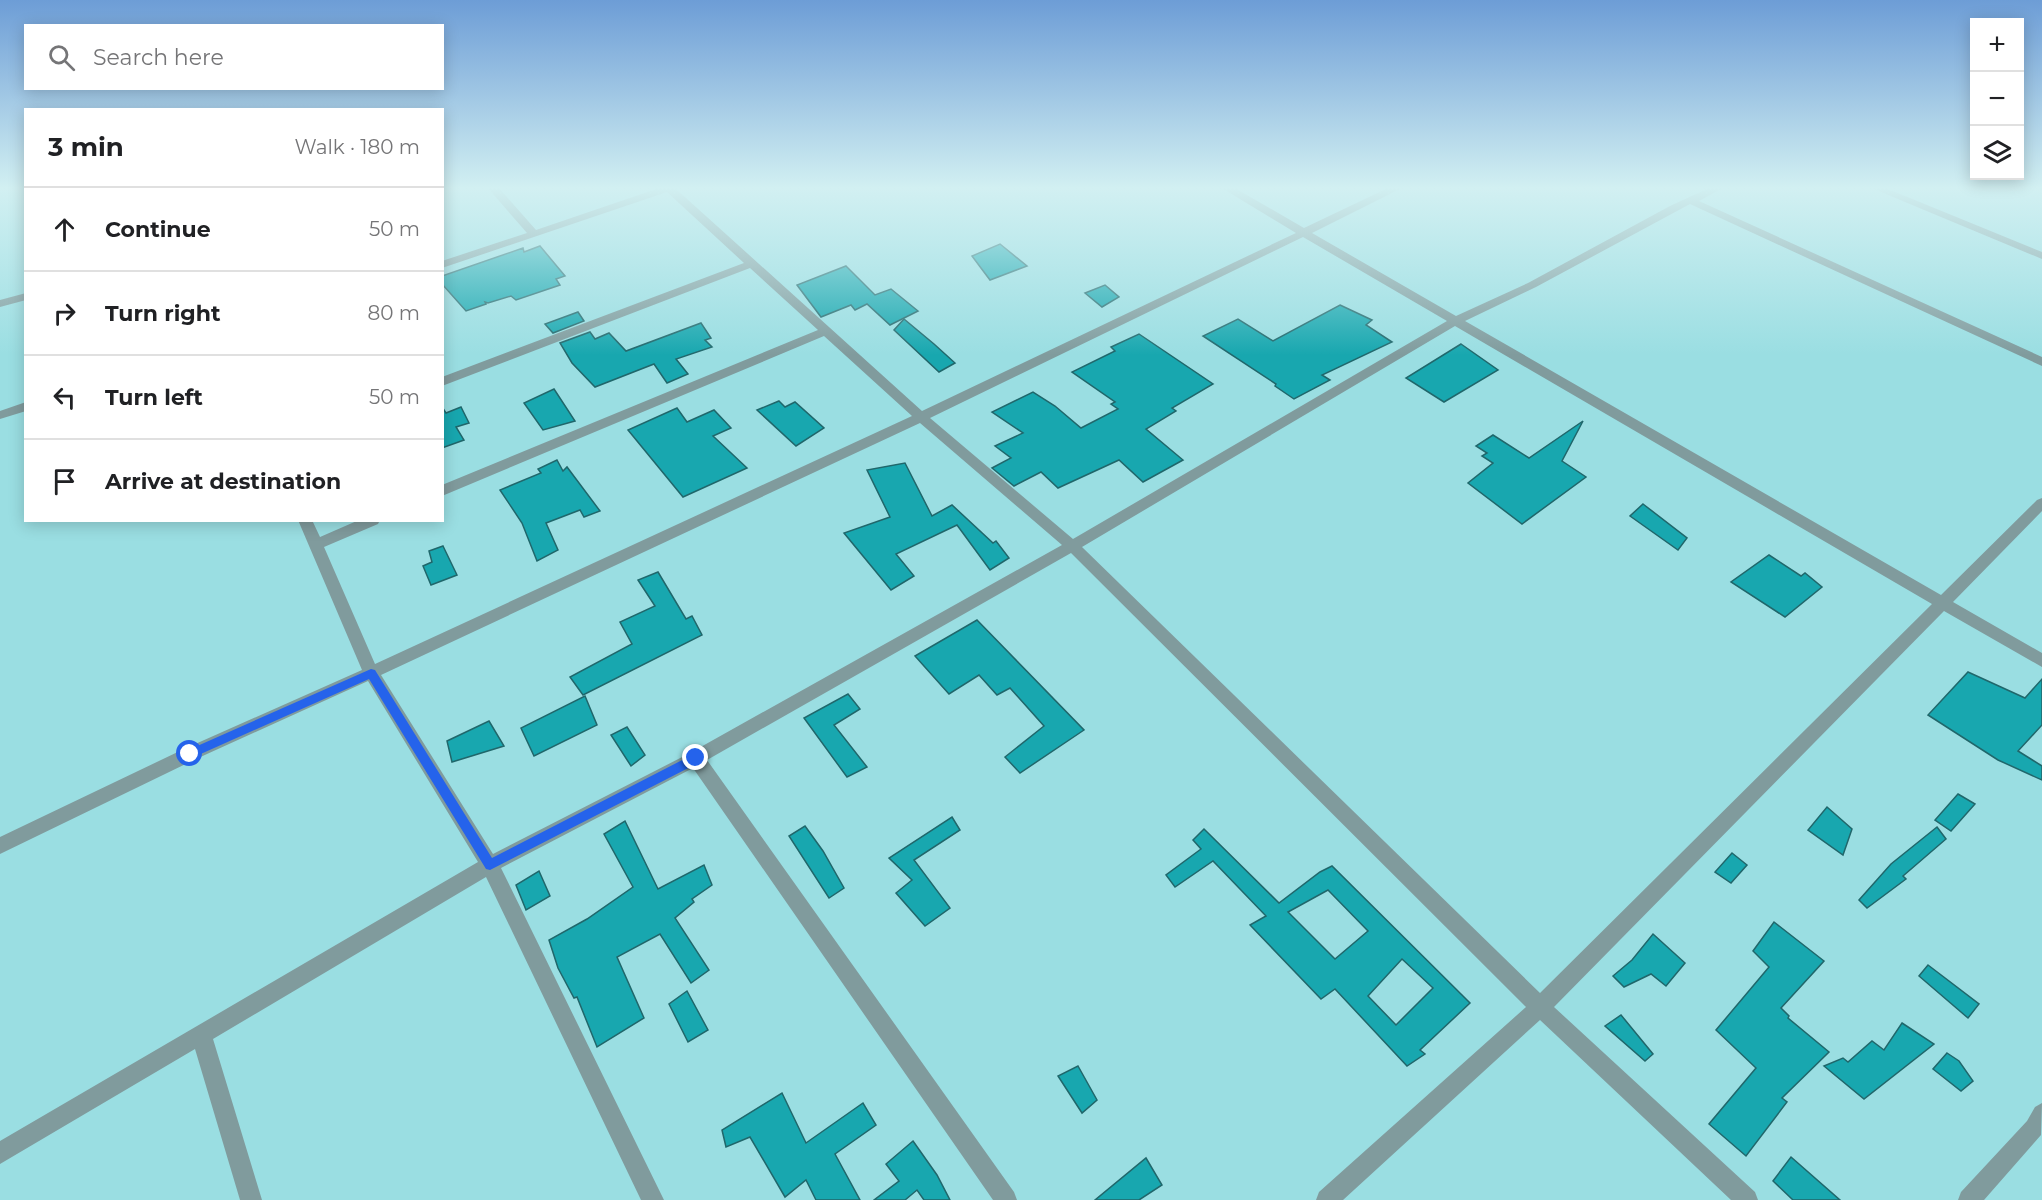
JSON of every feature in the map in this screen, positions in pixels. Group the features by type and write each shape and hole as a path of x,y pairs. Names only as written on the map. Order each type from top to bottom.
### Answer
{"street":[{"path":"444,264 507,243"},
{"path":"729,243 921,417 1072,546 1540,1007 1747,1200"},
{"path":"0,846 190,754 371,673 921,417 1279,243"},
{"path":"1321,243 2042,661"},
{"path":"0,1153 490,865 696,758 1072,546 1455,321 1532,285 1609,243"},
{"path":"1782,243 2042,362"},
{"path":"2010,243 2042,256"},
{"path":"444,381 752,264"},
{"path":"0,304 24,297"},
{"path":"444,490 826,331"},
{"path":"0,415 24,407"},
{"path":"1327,1200 1540,1007 2042,503"},
{"path":"305,522 371,673 490,865 653,1200"},
{"path":"315,545 368,522"},
{"path":"696,758 1006,1200"},
{"path":"201,1034 251,1200"},
{"path":"1969,1200 2039,1126"}],"building":[{"path":"1000,244 1027,266 990,280 972,256"},
{"path":"540,246 565,276 556,279 560,285 516,300 511,296 485,302 486,304 466,311 444,286 444,275 523,248 524,252"},
{"path":"846,266 875,295 891,289 918,311 890,325 867,304 855,310 851,305 821,317 797,285"},
{"path":"1105,285 1119,297 1102,307 1085,293"},
{"path":"1340,305 1372,320 1366,325 1392,342 1322,375 1330,380 1294,399 1275,386 1276,384 1203,336 1238,319 1273,341"},
{"path":"578,312 584,321 553,333 545,324"},
{"path":"904,319 955,363 939,372 894,330"},
{"path":"701,323 711,338 705,340 712,347 676,359 688,374 667,383 654,364 595,387 572,363 560,343 590,332 595,339 609,333 626,351"},
{"path":"1139,334 1213,384 1172,408 1176,411 1146,429 1183,460 1143,482 1119,460 1058,488 1041,472 1014,486 992,468 1011,458 995,446 1023,433 992,412 1033,392 1055,406 1081,428 1118,409 1111,404 1115,402 1072,372 1115,351 1111,347"},
{"path":"1461,344 1498,370 1444,402 1406,378"},
{"path":"554,389 575,421 543,430 524,403"},
{"path":"779,401 785,407 795,402 824,428 796,446 757,410"},
{"path":"461,407 469,423 456,427 464,440 444,447 444,410 446,413"},
{"path":"677,408 687,422 714,410 731,428 713,436 747,468 683,497 628,430"},
{"path":"1583,421 1562,461 1586,477 1522,524 1468,483 1493,463 1482,456 1487,453 1476,446 1493,435 1529,458"},
{"path":"557,460 563,471 567,467 600,511 584,517 580,510 546,523 558,550 537,561 522,523 500,490 541,473 538,469"},
{"path":"905,463 932,516 952,505 993,543 996,541 1009,558 990,570 957,525 896,554 914,576 891,590 844,533 890,517 867,470"},
{"path":"1643,504 1687,538 1678,550 1630,516"},
{"path":"443,546 457,575 431,585 423,566 432,562 429,551"},
{"path":"1769,555 1801,576 1805,573 1822,587 1785,617 1731,582"},
{"path":"658,572 686,619 692,616 702,635 583,695 570,677 632,644 620,622 655,606 638,580"},
{"path":"977,620 1084,730 1020,773 1005,757 1044,726 1010,688 997,695 979,675 949,694 915,656"},
{"path":"1968,672 2025,698 2042,679 2042,725 2018,751 2042,766 2042,780 1998,760 1928,715"},
{"path":"848,694 860,709 834,725 867,767 847,777 804,718"},
{"path":"585,696 597,725 534,756 521,728"},
{"path":"489,721 504,746 452,762 447,741"},
{"path":"627,727 645,755 631,766 611,735"},
{"path":"1958,794 1975,804 1951,831 1935,820"},
{"path":"1827,807 1852,829 1843,855 1808,830"},
{"path":"952,817 960,830 914,860 950,908 925,926 896,893 912,880 889,858"},
{"path":"625,821 658,889 704,865 712,885 692,899 694,902 675,918 709,970 691,983 660,934 617,957 644,1018 597,1047 577,997 574,998 558,968 549,940 587,919 633,887 604,834"},
{"path":"805,826 823,851 844,888 829,898 789,836"},
{"path":"1937,827 1946,839 1903,876 1906,879 1867,908 1859,900 1891,864"},
{"path":"1204,829 1279,903 1320,872 1332,866 1470,1003 1420,1050 1425,1054 1407,1066 1335,989 1321,999 1250,925 1266,916 1213,861 1175,887 1166,875 1201,849 1193,840","holes":["1328,890 1368,931 1335,959 1288,912","1402,959 1433,988 1396,1025 1368,996"]},
{"path":"1732,853 1747,865 1731,883 1715,872"},
{"path":"539,871 550,896 526,910 516,885"},
{"path":"1774,922 1824,961 1781,1008 1789,1016 1788,1018 1829,1052 1782,1098 1787,1102 1746,1156 1709,1124 1756,1068 1716,1030 1769,967 1753,951"},
{"path":"1653,934 1685,963 1666,986 1651,974 1624,987 1613,976 1632,960"},
{"path":"1928,965 1979,1004 1968,1018 1919,976"},
{"path":"687,991 708,1030 688,1042 669,1004"},
{"path":"1621,1015 1653,1054 1645,1061 1605,1026"},
{"path":"1902,1023 1934,1044 1864,1099 1824,1066 1843,1058 1848,1062 1872,1041 1884,1050"},
{"path":"1947,1053 1959,1061 1973,1081 1961,1091 1933,1069"},
{"path":"1078,1066 1097,1100 1082,1113 1058,1076"},
{"path":"782,1093 806,1143 863,1103 876,1125 835,1154 860,1200 816,1200 806,1180 785,1197 750,1137 726,1147 722,1130"},
{"path":"913,1141 937,1175 950,1200 924,1200 917,1190 905,1200 874,1200 899,1181 886,1164"},
{"path":"1791,1157 1840,1200 1793,1200 1773,1181"},
{"path":"1146,1158 1162,1185 1139,1200 1095,1200"}],"route":[{"path":"190,754 371,673 490,865 696,758"}]}
